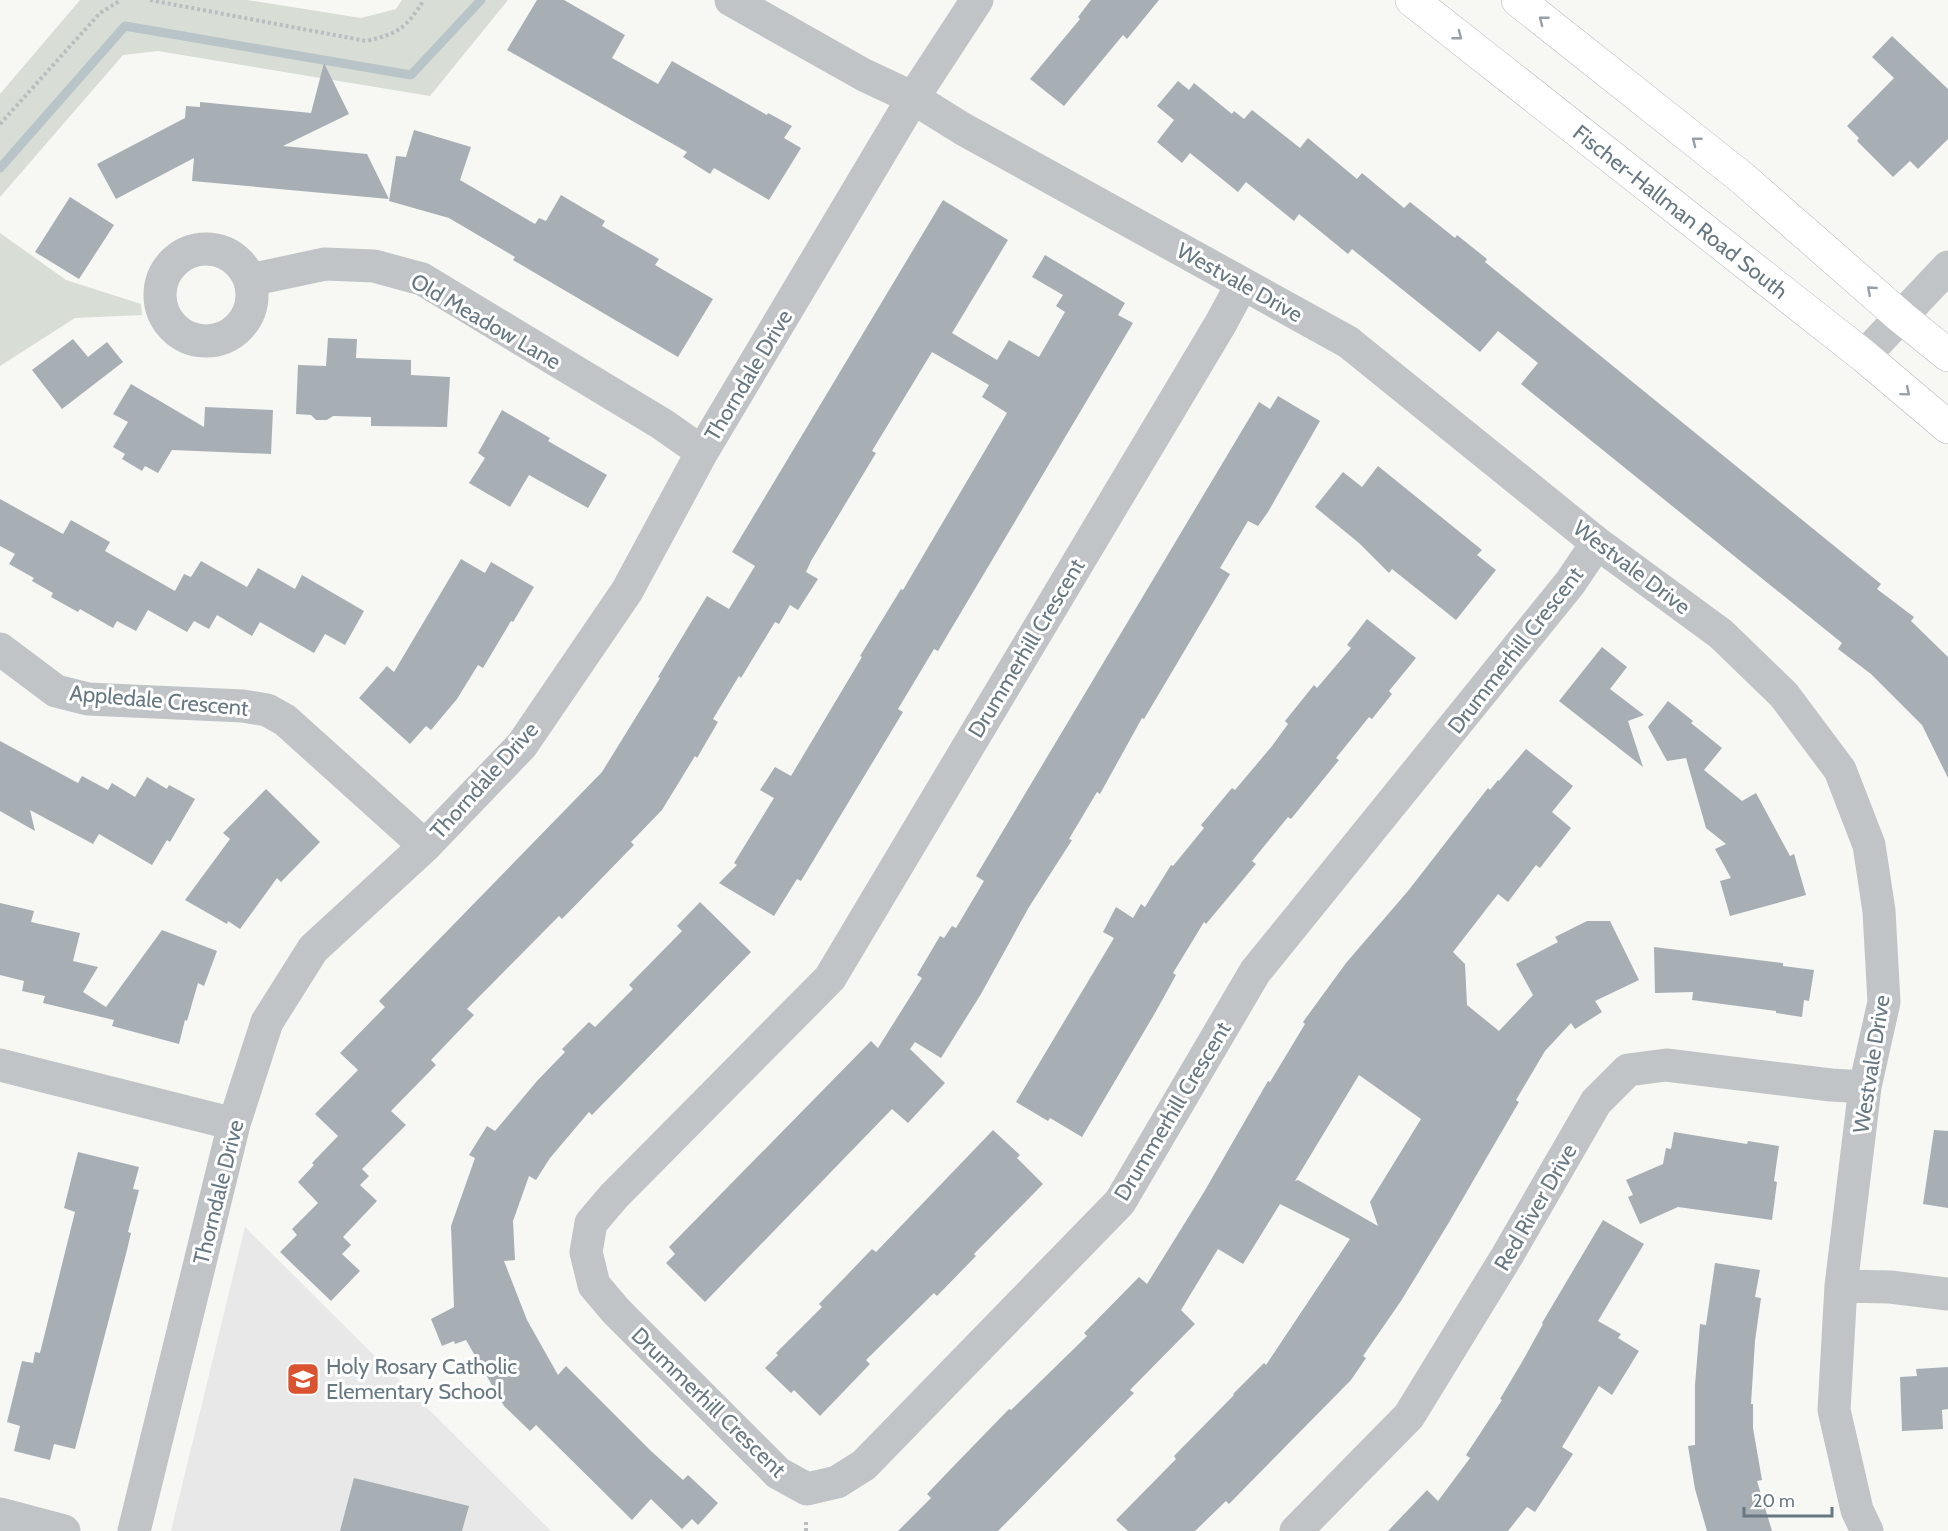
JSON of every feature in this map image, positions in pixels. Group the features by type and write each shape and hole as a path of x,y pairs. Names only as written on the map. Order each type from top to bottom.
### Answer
{"main road":[{"name":"Fischer-Hallman Road South","path":"1412,0 1864,356 1948,427"},
{"path":"1518,0 1742,177 1901,317 1948,355"}],"street":[{"name":"Westvale Drive","path":"731,0 864,75 913,98 963,129 1347,342 1597,543 1721,634 1784,695 1840,770 1869,845 1879,911 1884,1002 1865,1087 1841,1286 1834,1410 1857,1510 1866,1531"},
{"name":"Thorndale Drive","path":"134,1531 234,1124 267,1022 313,949 424,846 522,745 627,591 702,452 913,98 977,0"},
{"name":"Old Meadow Lane","path":"250,280 325,264 374,266 422,279 662,424 702,452"},
{"path":"1864,356 1948,267"},
{"name":"Drummerhill Crescent","path":"1242,284 830,978 614,1196 591,1223 586,1252 594,1285 616,1311 778,1473 807,1489 837,1482 864,1465 1120,1202 1255,972 1570,583 1597,543"},
{"name":"Appledale Crescent","path":"0,649 56,691 88,699 243,706 267,710 285,720 424,846"},
{"path":"0,1065 234,1124"},
{"name":"Red River Drive","path":"1296,1531 1409,1416 1507,1256 1596,1102 1628,1070 1666,1065 1865,1087"},
{"path":"1841,1286 1890,1287 1948,1294"},
{"path":"0,1514 64,1531"}],"path":[{"path":"0,124 100,13 121,0"},
{"path":"150,0 366,41 394,34 413,18 424,0"}],"shaded area":[{"path":"80,0 247,0 361,18 396,9 402,0 508,0 430,96 158,51 123,55 0,197 0,94"},
{"path":"0,233 66,280 141,304 142,315 75,318 0,366"},
{"name":"Holy Rosary Catholic Elementary School","path":"245,1227 551,1531 171,1531"}],"building":[{"path":"537,0 564,0 625,35 612,58 658,84 672,61 767,115 768,113 792,126 784,138 801,148 769,200 714,168 710,174 683,157 687,152 507,50"},
{"path":"1091,0 1159,0 1127,39 1123,35 1064,106 1030,79 1080,19 1078,17"},
{"path":"1892,36 1948,89 1948,139 1918,169 1910,161 1893,177 1857,141 1859,138 1847,126 1894,78 1872,57"},
{"path":"324,63 349,114 283,146 367,154 389,199 192,181 194,158 116,199 97,164 185,118 186,106 200,107 200,102 311,113"},
{"path":"1178,81 1189,90 1194,83 1232,114 1234,111 1244,119 1252,110 1300,148 1308,138 1357,179 1362,173 1404,208 1410,202 1455,238 1457,235 1487,259 1485,262 1881,584 1877,589 1914,617 1911,621 1948,657 1948,778 1922,725 1871,674 1838,649 1842,643 1521,384 1538,363 1498,331 1480,352 1352,249 1348,254 1299,214 1294,221 1246,182 1238,192 1190,153 1182,163 1157,142 1174,120 1157,106"},
{"path":"414,130 471,147 460,180 535,224 539,218 546,221 561,195 605,221 602,226 659,259 655,265 713,299 678,357 513,260 515,257 449,218 389,201 396,156 406,157"},
{"path":"70,197 114,225 79,279 35,252"},
{"path":"943,200 1008,240 952,333 997,360 1009,340 1039,357 1065,312 1056,306 1063,295 1032,277 1045,255 1125,303 1118,315 1133,323 938,651 934,649 898,709 903,712 801,881 797,879 774,916 719,883 737,865 734,863 774,798 760,790 775,767 791,776 862,657 860,656 901,589 903,590 1007,413 982,397 989,385 932,352 872,451 876,453 811,561 806,572 818,579 798,610 790,605 779,624 775,622 713,719 718,722 697,758 695,756 662,810 631,842 634,845 562,919 559,916 467,1009 474,1015 431,1060 436,1065 391,1111 406,1125 362,1169 369,1176 360,1185 377,1201 343,1237 351,1245 342,1254 360,1271 331,1301 280,1252 297,1235 292,1229 318,1203 298,1182 314,1165 312,1163 338,1136 315,1114 358,1070 340,1053 385,1007 379,1001 602,772 707,596 729,609 755,566 732,552"},
{"path":"328,338 357,339 356,358 411,360 411,375 450,377 447,427 371,426 371,417 333,416 327,420 316,420 311,415 296,414 298,365 326,366"},
{"path":"73,339 88,357 107,342 123,362 62,409 32,370"},
{"path":"131,384 204,427 205,407 273,410 271,454 172,450 158,473 145,466 142,471 122,459 125,454 113,447 128,422 113,414"},
{"path":"1278,396 1320,421 1268,512 1258,526 1248,521 1220,568 1230,574 1144,719 1142,718 1100,794 1097,792 1069,839 1072,840 1029,907 981,994 941,1058 915,1042 910,1049 945,1083 908,1123 892,1109 705,1302 666,1263 675,1254 669,1247 871,1041 878,1048 922,978 917,975 940,936 944,938 952,926 956,928 984,881 976,876 1259,402 1270,409"},
{"path":"502,410 550,438 548,441 607,475 588,508 529,475 510,507 469,483 485,458 478,453"},
{"path":"1378,466 1482,550 1477,555 1496,570 1456,620 1392,569 1389,573 1359,543 1315,507 1343,472 1362,487"},
{"path":"0,499 63,534 71,520 110,542 105,551 175,591 184,574 191,577 201,561 247,587 258,568 295,589 302,575 364,611 345,645 325,634 314,653 260,622 252,636 217,615 209,629 194,621 187,632 148,610 136,631 117,621 113,628 80,609 78,612 51,597 53,593 32,581 34,578 9,564 15,554 0,546"},
{"path":"461,559 485,573 491,562 534,587 483,668 478,665 457,699 431,730 426,726 410,744 359,698 387,666 394,672"},
{"path":"1367,619 1416,658 1389,691 1392,694 1372,719 1369,717 1336,758 1339,760 1291,819 1288,817 1252,861 1256,864 1206,924 1204,922 1173,973 1176,975 1155,1013 1082,1137 1016,1102 1114,938 1103,932 1116,907 1133,918 1141,904 1145,907 1171,865 1173,866 1204,828 1201,825 1232,788 1235,790 1272,746 1288,724 1285,721 1314,685 1317,688 1351,648 1347,645"},
{"path":"1602,647 1627,667 1610,689 1644,715 1628,721 1643,767 1559,701"},
{"path":"1668,701 1722,748 1704,770 1742,801 1756,793 1790,856 1794,854 1806,895 1730,916 1720,881 1731,878 1715,849 1726,844 1706,828 1686,758 1667,761 1648,727"},
{"path":"0,741 78,783 82,776 108,790 112,783 135,797 147,777 167,789 169,785 195,799 170,842 167,840 152,865 99,834 93,844 30,810 35,831 0,811"},
{"path":"1526,749 1573,786 1552,812 1571,828 1540,868 1536,865 1508,902 1498,894 1453,952 1465,964 1467,1005 1499,1031 1533,995 1516,964 1558,942 1555,937 1587,921 1610,921 1639,980 1595,1001 1602,1012 1575,1029 1571,1023 1545,1051 1516,1100 1519,1102 1448,1224 1401,1301 1363,1356 1366,1358 1351,1380 1229,1504 1226,1501 1195,1531 1128,1531 1116,1520 1176,1459 1174,1456 1233,1394 1264,1363 1266,1365 1350,1239 1280,1204 1243,1264 1218,1249 1181,1310 1195,1324 1130,1390 1134,1393 998,1531 898,1531 931,1498 927,1494 945,1475 1009,1409 1011,1410 1087,1336 1084,1333 1139,1277 1147,1284 1204,1192 1268,1081 1270,1082 1305,1024 1303,1022 1346,963 1408,891 1488,788 1490,790","holes":["1359,1075 1421,1119 1370,1202 1378,1226 1298,1180 1295,1181"]},
{"path":"266,789 320,842 281,882 277,878 240,929 185,900 230,839 223,833"},
{"path":"700,902 751,952 592,1115 589,1112 550,1158 536,1180 529,1176 513,1221 515,1260 504,1261 527,1320 558,1375 566,1366 683,1480 688,1475 718,1503 698,1525 692,1519 682,1529 651,1499 632,1520 536,1425 530,1431 504,1406 466,1340 455,1344 454,1341 442,1346 431,1319 454,1307 451,1226 475,1158 469,1155 487,1126 495,1131 565,1052 562,1049 589,1022 595,1027 633,989 629,985 682,931 677,926"},
{"path":"0,903 34,911 31,922 80,933 73,961 98,967 83,992 106,1007 162,930 217,951 204,986 198,983 179,1044 112,1026 114,1020 43,1003 45,996 22,991 24,981 0,975"},
{"path":"1654,947 1783,963 1783,966 1814,970 1809,1001 1804,1000 1802,1017 1776,1013 1776,1011 1692,1000 1693,992 1655,993"},
{"path":"993,1130 1020,1155 1017,1158 1043,1184 974,1254 976,1256 937,1296 934,1293 866,1360 870,1364 820,1416 794,1390 791,1393 765,1368 778,1355 776,1353 822,1307 819,1304 872,1249 876,1252"},
{"path":"1934,1130 1948,1131 1948,1208 1923,1204"},
{"path":"1674,1132 1747,1144 1748,1141 1779,1146 1772,1220 1678,1207 1640,1224 1628,1197 1633,1195 1626,1180 1663,1164 1666,1148 1671,1149"},
{"path":"78,1152 139,1167 133,1189 139,1190 128,1232 131,1233 127,1250 75,1449 54,1444 50,1460 14,1451 20,1426 7,1422 22,1361 33,1363 35,1352 40,1353 75,1212 64,1208"},
{"path":"1603,1220 1644,1244 1598,1321 1621,1334 1618,1338 1639,1351 1612,1395 1599,1386 1562,1447 1573,1454 1535,1512 1527,1507 1508,1531 1388,1531 1427,1490 1438,1501 1470,1458 1466,1455 1502,1400 1500,1399 1542,1323"},
{"path":"1715,1263 1760,1270 1755,1297 1761,1298 1755,1341 1751,1404 1753,1404 1753,1428 1762,1480 1757,1481 1772,1531 1707,1531 1695,1489 1688,1446 1695,1445 1695,1385 1700,1324 1706,1325"},
{"path":"1948,1367 1948,1409 1942,1410 1943,1429 1902,1431 1900,1377 1917,1376 1916,1369"},
{"path":"354,1478 469,1506 462,1531 340,1531"}],"waterway":[{"path":"0,168 125,26 411,75 481,0"}],"place":[{"name":"Holy Rosary Catholic Elementary School","path":"303,1379"}]}
